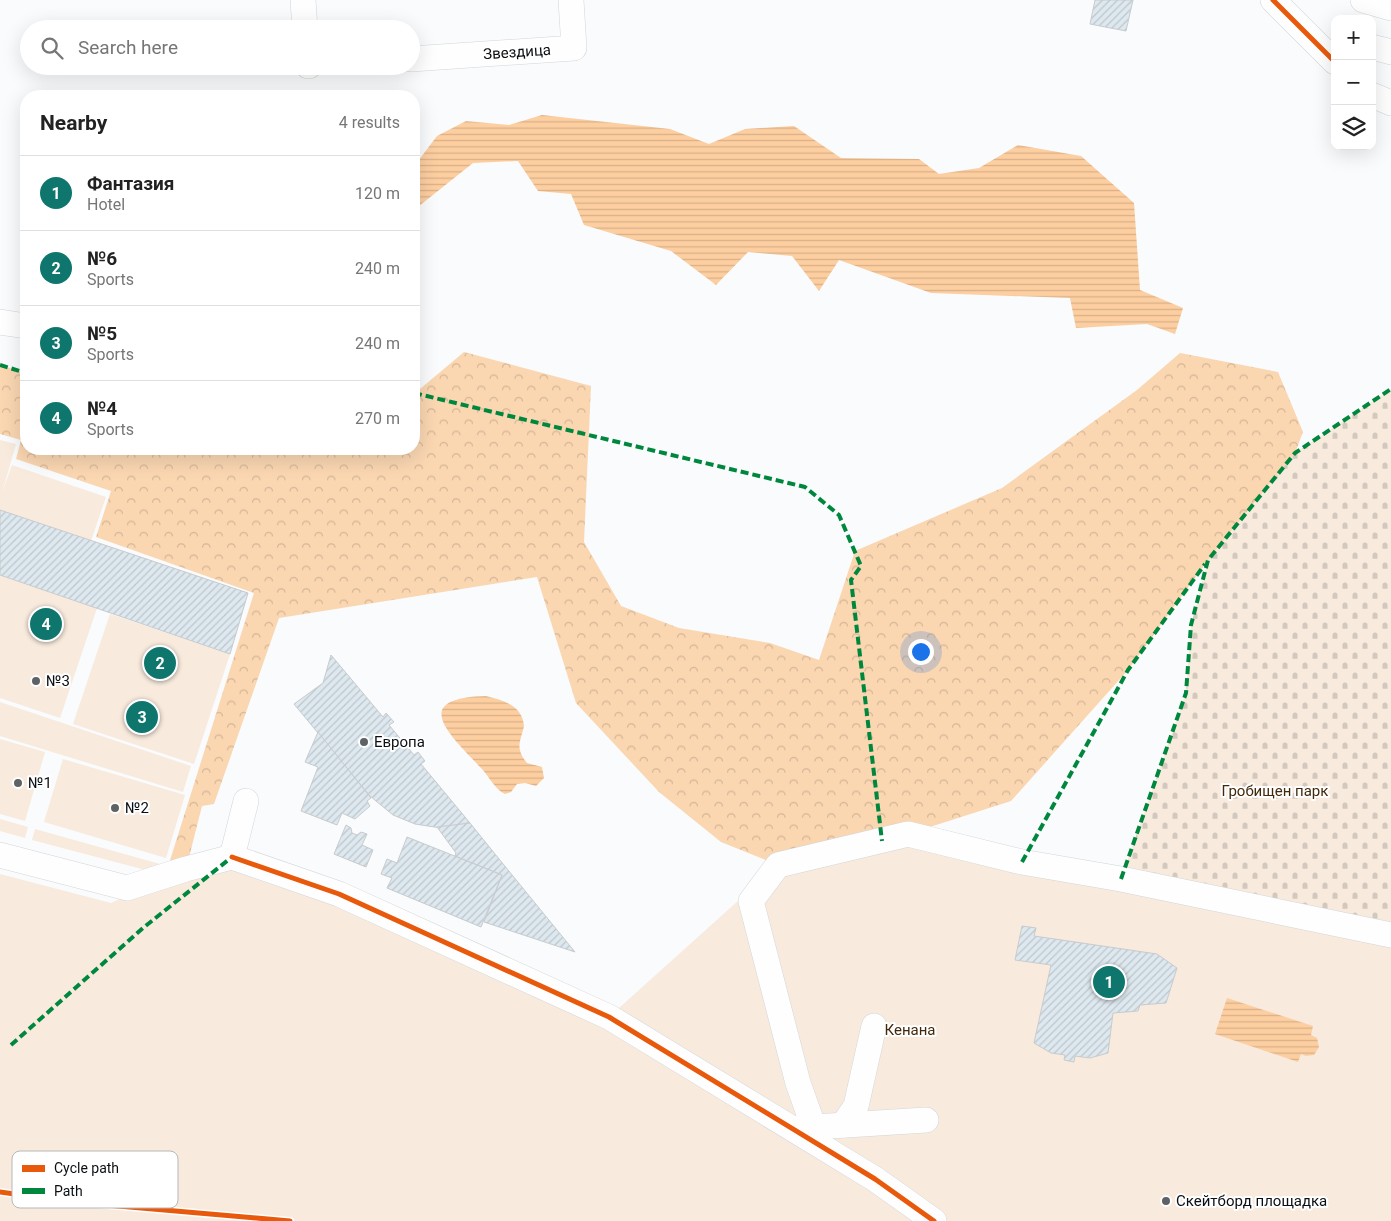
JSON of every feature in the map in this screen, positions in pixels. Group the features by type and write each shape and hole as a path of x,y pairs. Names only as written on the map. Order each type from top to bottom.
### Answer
{"street":[{"path":"303,0 304,20"},
{"name":"Звездица","path":"420,58 574,48 571,0"},
{"path":"1273,0 1333,60"},
{"path":"1363,0 1391,8"},
{"path":"1301,28 1331,36"},
{"path":"1376,48 1391,52"},
{"path":"1376,97 1391,103"},
{"path":"0,322 20,325"},
{"path":"232,857 246,801"},
{"path":"803,1128 798,1083 751,901 778,865 908,834 1022,862 1122,879 1391,935"},
{"path":"0,855 127,888 186,869 232,857 339,894 609,1018 803,1128 934,1221"},
{"path":"843,1125 856,1106 874,1026"},
{"path":"803,1128 926,1120"}],"green space":[{"path":"464,352 591,386 584,542 621,606 679,628 770,643 819,660 855,551 1002,488 1137,390 1180,353 1278,372 1303,432 1295,453 1208,560 1128,670 1011,801 908,834 778,865 721,842 659,792 576,703 537,577 279,618 214,804 202,806 186,869 167,870 254,593 96,537 111,491 16,459 20,444 20,455 420,455 420,389"},
{"path":"0,365 20,371 20,440 0,434"},
{"name":"Гробищен парк","path":"1391,389 1391,935 1121,879 1186,693 1191,625 1208,560 1295,453"},
{"path":"0,440 16,444 2,493 12,465 106,497 91,541 0,510"},
{"path":"0,575 97,608 60,718 0,698"},
{"path":"110,614 230,654 194,764 73,724"},
{"path":"0,702 191,766 183,792 0,736"},
{"name":"№1","path":"0,739 45,752 25,821 0,814"},
{"name":"№2","path":"63,759 185,795 166,858 44,822"},
{"path":"0,819 28,827 25,838 0,831"},
{"path":"35,829 160,864 157,873 32,840"},
{"name":"Кенана","path":"908,834 1391,937 1391,1221 0,1221 0,874 111,903 186,869 232,857 609,1017 778,865"}],"shaded area":[{"path":"542,115 670,129 709,144 745,129 794,126 841,158 919,159 939,174 979,168 1018,145 1081,156 1134,203 1140,290 1183,308 1175,334 1147,324 1076,328 1070,298 931,293 839,260 819,291 792,256 748,252 716,285 671,251 584,225 571,194 538,191 518,161 473,163 420,205 420,158 437,136 466,121 509,125"},
{"path":"486,696 506,702 520,713 524,726 520,741 523,758 527,763 542,767 544,778 536,786 525,783 517,784 511,792 505,794 501,792 457,742 442,720 442,711 448,703 462,698"},
{"path":"1227,998 1313,1026 1311,1035 1317,1038 1319,1047 1314,1055 1306,1056 1301,1054 1298,1062 1215,1034"}],"building":[{"path":"1095,0 1133,0 1126,31 1090,24"},
{"path":"0,510 248,593 230,654 0,575"},
{"name":"Европа","path":"331,655 383,717 386,713 394,722 389,725 414,755 418,752 425,761 421,764 470,823 441,828 415,824 393,815 370,796 294,704 323,683"},
{"path":"318,732 371,798 367,801 370,806 355,819 342,813 337,825 301,811 318,767 305,762"},
{"path":"470,823 575,952 484,922 502,875 455,856 456,853 437,827"},
{"path":"346,825 351,828 352,833 357,835 361,832 367,834 362,845 373,850 366,867 334,854"},
{"path":"407,837 502,875 481,927 387,888 392,878 381,874 387,859 397,863"},
{"path":"1022,926 1036,928 1034,936 1157,954 1177,968 1166,1003 1140,1005 1138,1011 1113,1013 1108,1053 1090,1058 1075,1056 1074,1062 1064,1060 1065,1055 1051,1053 1034,1043 1051,965 1015,960"}],"marked path":[{"path":"0,365 20,371"},
{"path":"1121,879 1186,693 1191,625 1208,560 1295,453 1391,389"},
{"path":"420,394 805,487 839,515 861,566 851,580 882,841"},
{"path":"1022,862 1128,670 1205,564"},
{"path":"11,1045 143,928 232,857"}],"cycle path":[{"path":"1273,0 1333,60"},
{"path":"232,857 339,894 609,1017 875,1179 934,1221"},
{"path":"0,1192 12,1194"},
{"path":"141,1208 290,1221"}],"place":[{"name":"№4","path":"46,624"},
{"name":"№6","path":"160,663"},
{"name":"№3","path":"36,681"},
{"name":"№5","path":"142,717"},
{"name":"Европа","path":"364,742"},
{"name":"№1","path":"18,783"},
{"name":"№2","path":"115,808"},
{"name":"Фантазия","path":"1109,982"},
{"name":"Скейтборд площадка","path":"1166,1201"}]}
